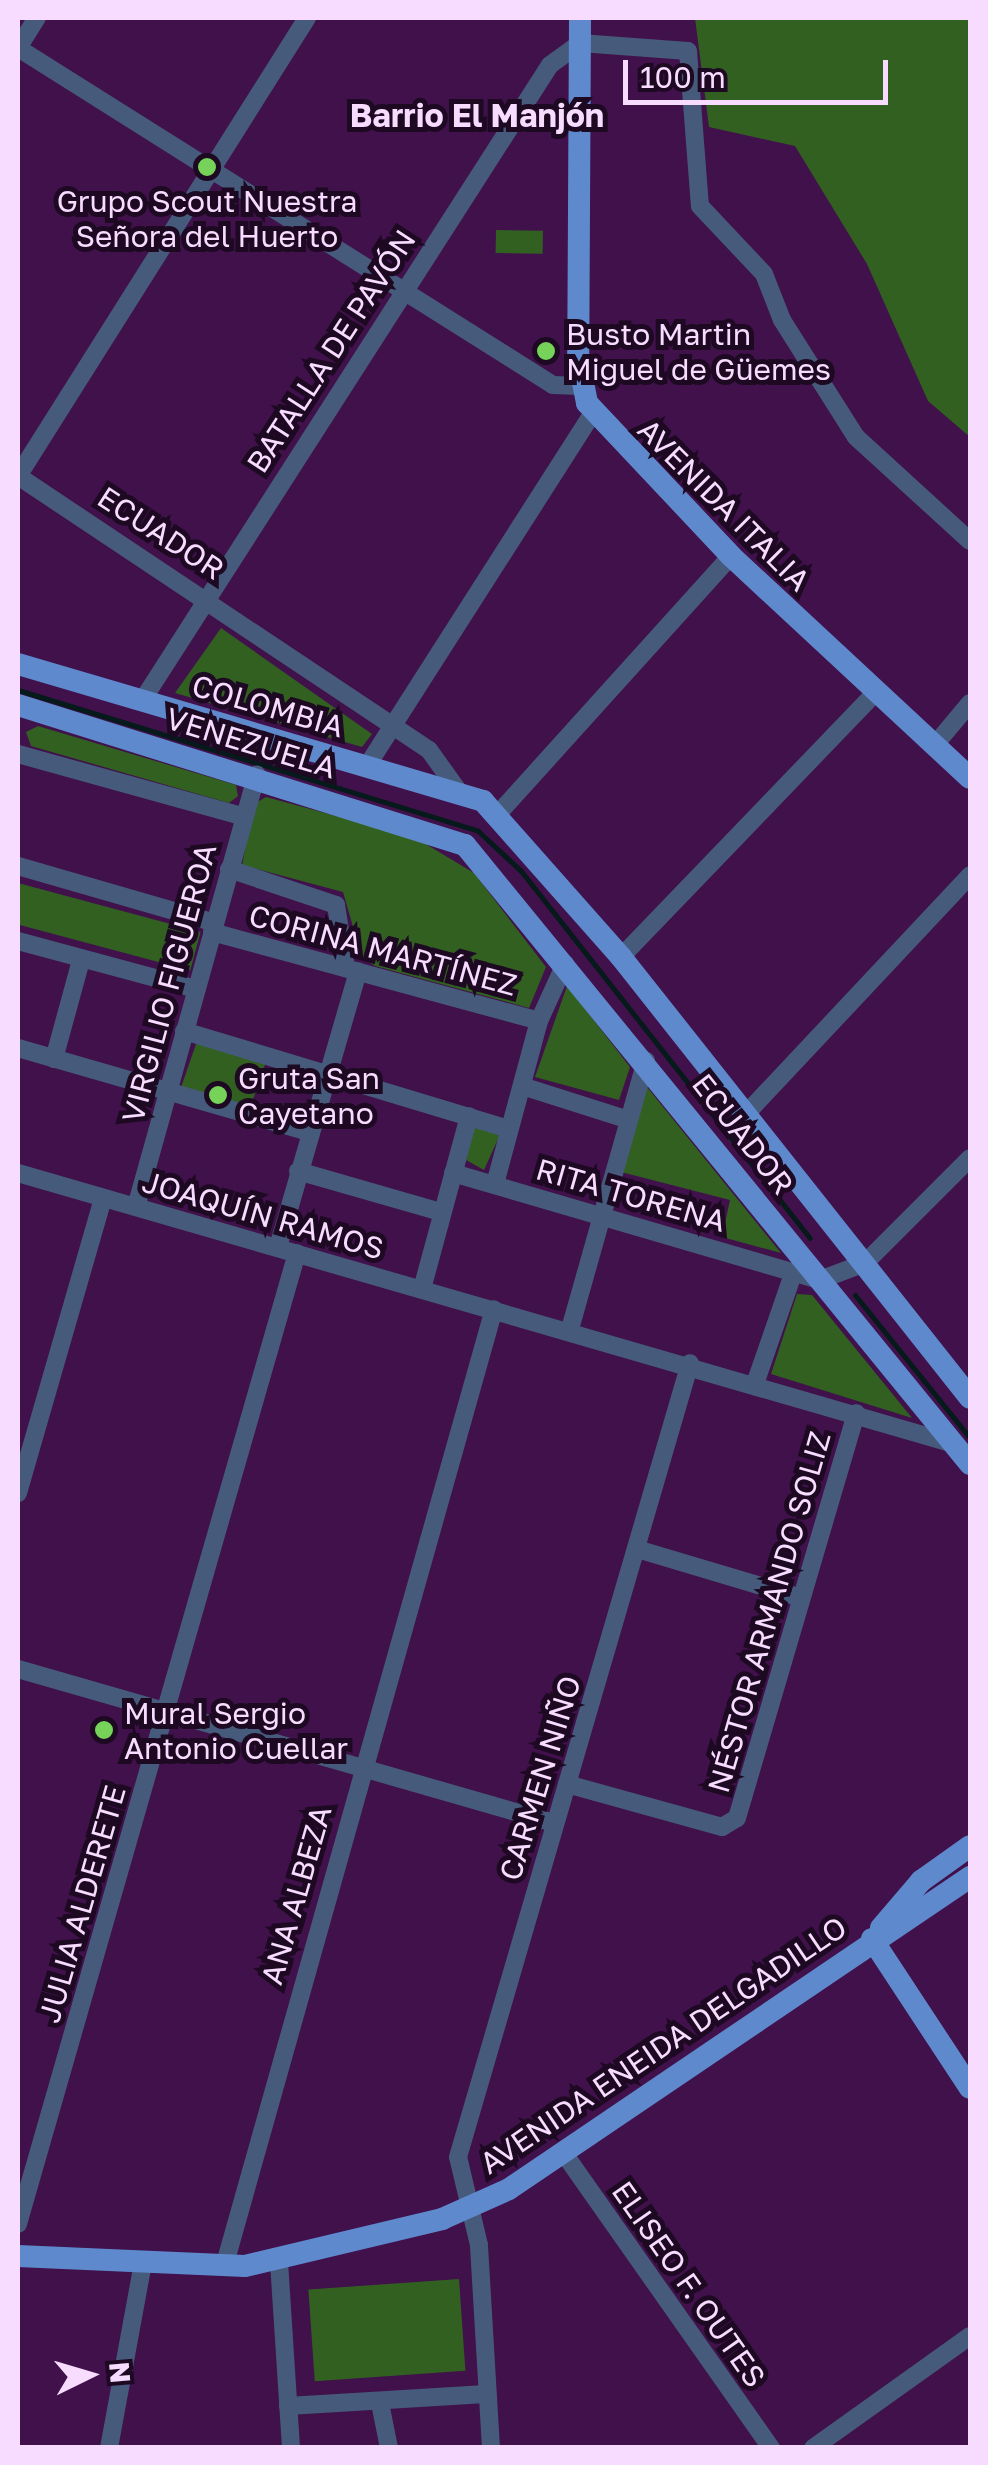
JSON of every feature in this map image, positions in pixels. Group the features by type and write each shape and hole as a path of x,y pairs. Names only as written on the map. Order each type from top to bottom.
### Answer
{"main road":[{"path":"580,18 580,386"},
{"name":"AVENIDA ITALIA","path":"580,386 593,412 730,556 970,778"},
{"name":"COLOMBIA","path":"18,664 457,789 497,816"},
{"name":"VENEZUELA","path":"18,705 257,775 465,846"},
{"name":"ECUADOR","path":"497,816 621,957 970,1398"},
{"name":"ECUADOR","path":"465,846 646,1061 970,1464"},
{"name":"AVENIDA ENEIDA DELGADILLO","path":"872,1938 910,1890 970,1846"},
{"name":"AVENIDA ENEIDA DELGADILLO","path":"18,2256 142,2268 279,2262 465,2210 563,2152 872,1938 970,1877"},
{"path":"872,1938 970,2088"}],"street":[{"path":"37,18 18,48 401,293 553,385 580,386"},
{"path":"18,476 307,18"},
{"path":"580,43 688,51 700,206 764,274 782,320 856,437 970,541"},
{"name":"BATALLA DE PAVÓN","path":"142,702 550,65 580,43"},
{"path":"367,766 396,727 593,412"},
{"name":"ECUADOR","path":"18,476 396,727 440,761 457,789"},
{"path":"497,816 730,556"},
{"path":"621,957 875,693"},
{"path":"934,746 970,702"},
{"path":"18,754 242,816"},
{"name":"VIRGILIO FIGUEROA","path":"136,1207 242,816 257,775"},
{"name":"CORINA MARTÍNEZ","path":"18,866 352,969 540,1020"},
{"path":"229,869 327,900 340,912 352,969 328,1075 278,1247"},
{"path":"745,1115 970,875"},
{"path":"18,941 196,988"},
{"path":"54,1059 81,960"},
{"path":"495,1184 540,1020 566,964"},
{"path":"184,1031 510,1128"},
{"path":"18,1048 309,1132"},
{"path":"570,1329 626,1120 646,1061"},
{"path":"522,1086 626,1120"},
{"path":"422,1289 469,1116"},
{"path":"820,1280 864,1263 969,1162"},
{"path":"298,1171 442,1212"},
{"name":"JOAQUÍN RAMOS","path":"18,1173 756,1382 954,1444"},
{"name":"RITA TORENA","path":"453,1173 820,1280"},
{"path":"18,1493 103,1198"},
{"name":"JULIA ALDERETE","path":"18,2224 298,1253"},
{"path":"756,1382 794,1270"},
{"name":"ANA ALBEZA","path":"224,2267 361,1768 494,1308"},
{"name":"CARMEN NIÑO","path":"491,2448 479,2245 465,2210 458,2157 690,1363"},
{"name":"NÉSTOR ARMANDO SOLIZ","path":"567,1784 730,1826 856,1413"},
{"path":"637,1548 800,1598"},
{"path":"18,1670 554,1824"},
{"name":"ELISEO F. OUTES","path":"563,2152 771,2448"},
{"path":"279,2262 291,2448"},
{"path":"110,2448 142,2268"},
{"path":"813,2448 970,2336"},
{"path":"288,2406 486,2394"},
{"path":"380,2402 389,2448"}],"green space":[{"path":"695,18 970,18 970,437 928,401 867,264 795,146 709,127"},
{"path":"496,230 543,231 543,254 496,253"},
{"path":"221,628 372,734 362,747 175,693"},
{"path":"38,726 236,785 238,796 229,803 31,746 26,732"},
{"path":"266,797 414,837 474,873 546,967 529,1008 375,966 362,958 343,892 242,865 254,804"},
{"path":"18,883 201,932 190,971 18,924"},
{"path":"567,986 630,1067 619,1100 535,1077"},
{"path":"197,1041 265,1064 249,1110 181,1086"},
{"path":"647,1087 781,1253 722,1237 730,1200 621,1172"},
{"path":"474,1127 497,1129 499,1137 484,1170 466,1160"},
{"path":"797,1294 812,1295 912,1418 771,1374"},
{"path":"459,2279 465,2371 315,2381 308,2290"}],"waterway":[{"path":"18,690 478,831 521,871 810,1238"},
{"path":"855,1295 970,1438"}],"place":[{"name":"Grupo Scout Nuestra Señora del Huerto","path":"207,167"},
{"name":"Busto Martin Miguel de Güemes","path":"546,351"},
{"name":"Gruta San Cayetano","path":"218,1095"},
{"name":"Mural Sergio Antonio Cuellar","path":"104,1730"}],"district":[{"name":"Barrio El Manjón","path":"477,115"}]}
